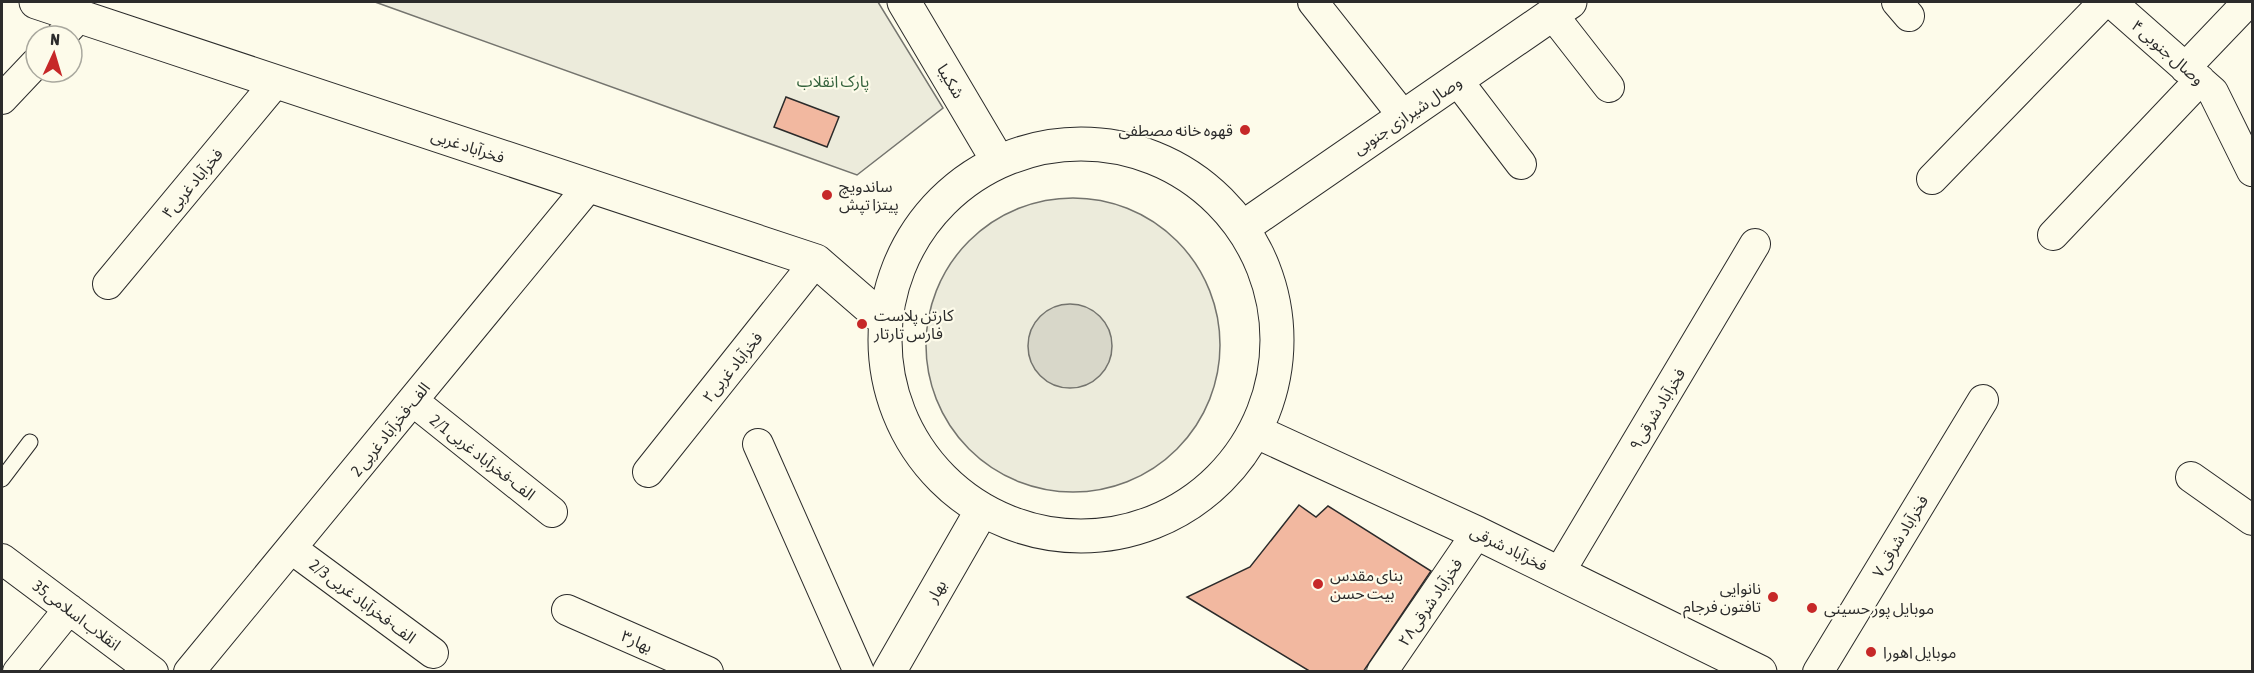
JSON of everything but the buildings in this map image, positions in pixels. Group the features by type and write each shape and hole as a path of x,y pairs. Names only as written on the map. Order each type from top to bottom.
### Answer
{"main road":[{"name":"فخرآباد غربی","path":"36,2 67,24"},
{"name":"شکیبا","path":"904,2 998,161"},
{"name":"وصال شیرازی جنوبی","path":"1242,228 1561,8"},
{"name":"فخرآباد غربی","path":"84,30 276,82 816,261 884,320"},
{"path":"1097,144 1122,148 1164,161 1203,186 1242,228 1258,255 1269,284 1277,321 1276,358 1269,395 1255,431 1232,465 1202,495 1157,520 1125,533 1085,537 1057,535 1007,522 982,510 926,462 900,419 885,370 884,320 896,270 920,225 954,188 998,161 1047,146 1097,144"},
{"name":"فخرآباد شرقی","path":"1255,431 1477,533 1741,668"},
{"name":"بهار","path":"889,672 982,510"}],"street":[{"path":"1313,2 1404,117"},
{"path":"1932,179 2104,2"},
{"name":"وصال جنوبی ۴","path":"2111,2 2213,92 2251,163"},
{"path":"2053,235 2193,74 2248,2"},
{"path":"1561,8 1609,87"},
{"path":"2,99 24,76"},
{"path":"1457,80 1521,164"},
{"name":"۴فخرآباد غربی","path":"108,284 276,82"},
{"name":"2 الف-فخرآباد غربی","path":"189,672 589,186"},
{"name":"فخرآباد شرقی۹","path":"1559,573 1755,244"},
{"name":"۲فخرآباد غربی","path":"648,472 816,261"},
{"name":"فخرآباد شرقی۷","path":"1818,672 1983,400"},
{"name":"2/1 الف-فخرآباد غربی","path":"413,401 552,512"},
{"path":"758,444 859,672"},
{"path":"2191,477 2253,520"},
{"name":"فخرآباد شرقی۲۸","path":"1382,672 1477,533"},
{"name":"2/3 الف-فخرآباد غربی","path":"292,549 433,653"},
{"name":"35انقلاب اسلامی","path":"2,559 153,672"},
{"path":"18,672 69,609"},
{"name":"بهار۳","path":"567,610 708,672"}],"lane":[{"path":"2,479 30,442"}],"green space":[{"name":"پارک انقلاب","path":"375,2 878,2 943,108 857,175"},
{"path":"1073,198 1102,201 1129,209 1155,223 1177,241 1195,263 1209,289 1217,316 1220,345 1217,374 1209,401 1195,427 1177,449 1155,467 1129,481 1102,489 1073,492 1044,489 1017,481 991,467 969,449 951,427 937,401 929,374 926,345 929,316 937,289 951,263 969,241 991,223 1017,209 1044,201"}],"shaded area":[{"path":"1070,304 1086,307 1100,316 1109,330 1112,346 1109,362 1100,376 1086,385 1070,388 1054,385 1040,376 1031,362 1028,346 1031,330 1040,316 1054,307"}],"place":[{"name":"قهوه خانه مصطفی","path":"1245,130"},
{"name":"ساندویچ پیتزا تپش","path":"827,195"},
{"name":"کارتن پلاست فارس تارتار","path":"862,324"},
{"name":"بنای مقدس بیت حسن","path":"1318,584"},
{"name":"نانوایی تافتون فرجام","path":"1773,597"},
{"name":"موبایل پور حسینی","path":"1812,608"},
{"name":"موبایل اهورا","path":"1871,652"}]}
